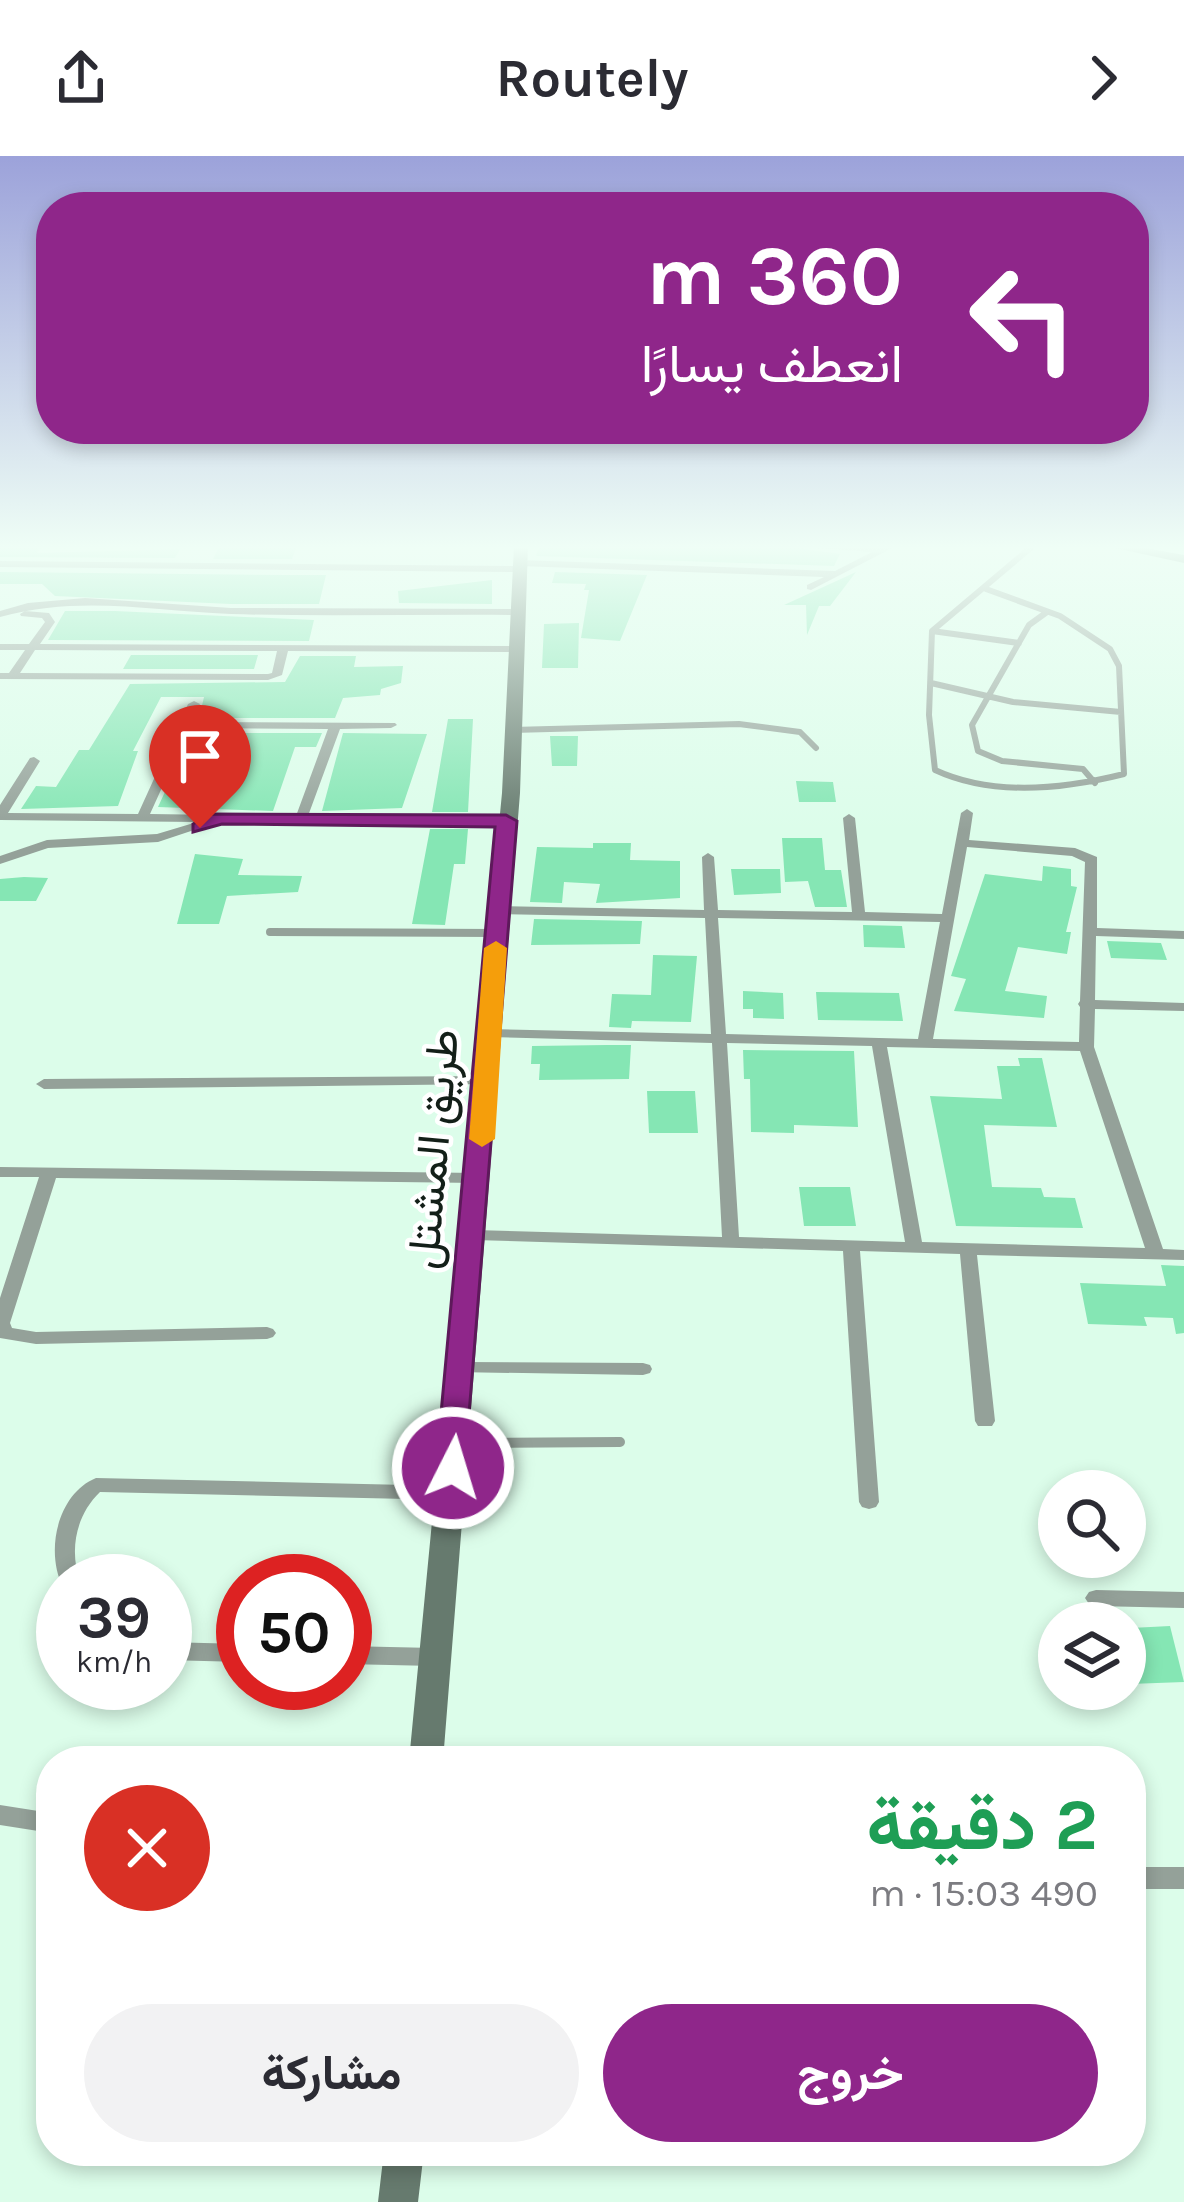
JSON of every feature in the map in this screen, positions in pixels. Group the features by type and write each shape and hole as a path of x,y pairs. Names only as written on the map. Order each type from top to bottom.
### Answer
{"main road":[{"name":"طريق المشتل","path":"427,1746 488,1081 515,640"},
{"path":"398,2202 402,2166"}],"street":[{"path":"6,676 38,640"},
{"path":"0,647 514,649"},
{"path":"6,676 271,677 283,648"},
{"path":"143,817 194,704"},
{"path":"184,725 391,725"},
{"path":"301,818 335,726"},
{"path":"34,761 1,813 4,817 506,821"},
{"path":"925,1043 967,813"},
{"path":"0,860 47,844 158,838 218,818"},
{"path":"849,818 859,917"},
{"path":"960,843 1091,860 1093,932 1085,1004 1086,1047 1156,1255"},
{"path":"708,857 730,1244"},
{"path":"498,922 714,914 946,918"},
{"path":"1093,932 1184,935"},
{"path":"1085,1004 1184,1007"},
{"path":"489,1033 1086,1047"},
{"path":"879,1042 915,1249"},
{"path":"44,1084 488,1081"},
{"path":"0,1172 478,1178"},
{"path":"50,1172 9,1275 1,1323 4,1333 17,1338 267,1334"},
{"path":"474,1235 1184,1255"},
{"path":"851,1247 869,1502"},
{"path":"968,1250 985,1421"},
{"path":"462,1368 643,1369"},
{"path":"64,1554 78,1498 96,1485 451,1492"},
{"path":"1096,1598 1184,1600"},
{"path":"372,1656 434,1657"},
{"path":"0,1815 36,1820"},
{"path":"1146,1878 1184,1879"}],"lane":[{"path":"932,640 935,770 951,780 976,785 1095,783 1124,774 1129,743 1121,712 1119,663 1100,640"},
{"path":"1000,640 1018,643"},
{"path":"1020,640 972,725 978,751 1002,761 1083,769 1095,783"},
{"path":"931,683 988,696 1121,712"},
{"path":"512,730 739,724 800,732 816,748"},
{"path":"270,932 498,922"},
{"path":"455,1443 620,1442"}],"building":[{"path":"543,640 579,640 578,668 542,668"},
{"path":"131,655 258,655 254,669 123,669"},
{"path":"300,656 356,656 354,667 403,666 401,683 381,689 380,695 343,698 335,718 199,718 204,697 161,697 133,751 138,751 118,806 21,809 36,786 56,787 79,750 89,750 130,684 285,682"},
{"path":"448,719 473,719 468,812 432,812"},
{"path":"192,733 322,733 316,747 295,747 273,811 158,807"},
{"path":"343,733 427,734 402,808 322,811"},
{"path":"550,736 578,736 577,766 552,766"},
{"path":"796,781 833,782 836,802 799,802"},
{"path":"430,829 468,829 465,864 454,864 445,925 412,924"},
{"path":"782,838 822,838 825,870 841,870 847,907 815,907 808,881 785,882"},
{"path":"593,843 631,843 630,860 680,861 680,898 596,903 600,884 564,882 562,903 530,902 537,847 593,848"},
{"path":"195,854 243,859 238,875 302,876 298,892 227,896 219,924 177,924"},
{"path":"1043,866 1071,869 1071,886 1077,887 1066,932 1071,932 1067,954 1018,947 1005,991 1047,996 1044,1018 954,1011 966,979 951,976 985,874 1042,881"},
{"path":"731,869 780,869 781,893 734,895"},
{"path":"48,878 36,901 0,901 0,879"},
{"path":"534,919 642,921 640,944 531,945"},
{"path":"863,925 902,926 905,948 864,947"},
{"path":"1107,941 1161,943 1167,960 1111,958"},
{"path":"653,955 697,956 691,1022 632,1021 631,1028 609,1027 612,994 651,995"},
{"path":"743,991 783,993 784,1019 753,1018 753,1009 743,1009"},
{"path":"816,992 899,993 903,1021 818,1020"},
{"path":"631,1045 629,1079 539,1080 540,1064 531,1064 532,1046"},
{"path":"743,1050 854,1051 858,1127 794,1125 794,1133 751,1132 750,1079 744,1079"},
{"path":"1018,1058 1042,1058 1057,1127 984,1125 992,1187 1041,1188 1044,1197 1075,1198 1083,1228 956,1226 930,1096 1002,1099 997,1066 1020,1066"},
{"path":"647,1091 695,1091 698,1133 649,1133"},
{"path":"799,1187 850,1187 856,1226 804,1226"},
{"path":"1161,1265 1184,1266 1184,1333 1176,1334 1173,1318 1144,1317 1147,1326 1088,1324 1080,1283 1166,1286"},
{"path":"1170,1626 1184,1682 1146,1683 1146,1627"}],"slow traffic":[{"path":"482,1139 496,948"}],"route":[{"path":"200,828 218,818 506,821 453,1468"}]}
